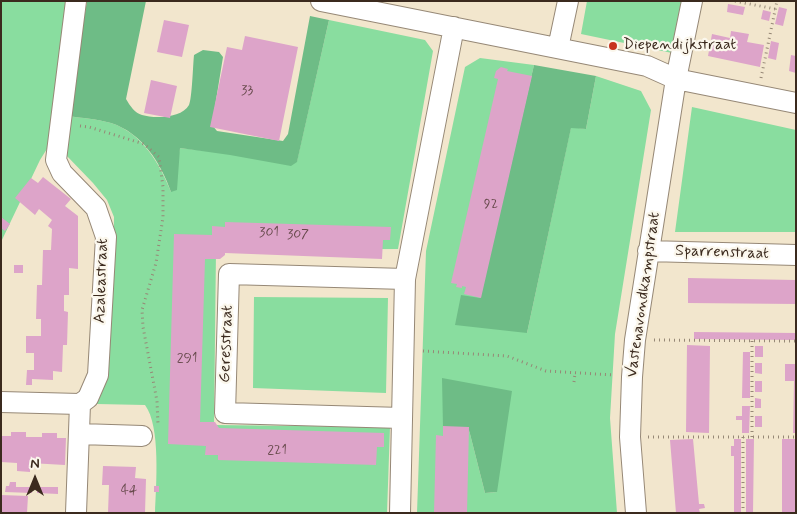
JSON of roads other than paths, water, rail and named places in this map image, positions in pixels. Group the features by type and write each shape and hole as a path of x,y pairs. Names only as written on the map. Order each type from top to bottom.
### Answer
{"street":[{"name":"Azaleastraat","path":"76,1 56,160 62,173 96,208 106,237 98,375 88,398 80,404"},
{"path":"321,1 647,66 676,79 796,103"},
{"path":"558,48 568,1"},
{"name":"Vastenavondkampstraat","path":"636,513 630,437 635,340 676,79 692,1"},
{"path":"400,513 405,279 454,27"},
{"name":"Sparrenstraat","path":"648,251 796,255"},
{"name":"Geresstraat","path":"402,418 225,413 229,274 405,279"},
{"path":"1,402 80,404 76,513"},
{"path":"80,434 142,436"}],"place":[{"name":"Diependijkstraat","path":"613,46"}]}
